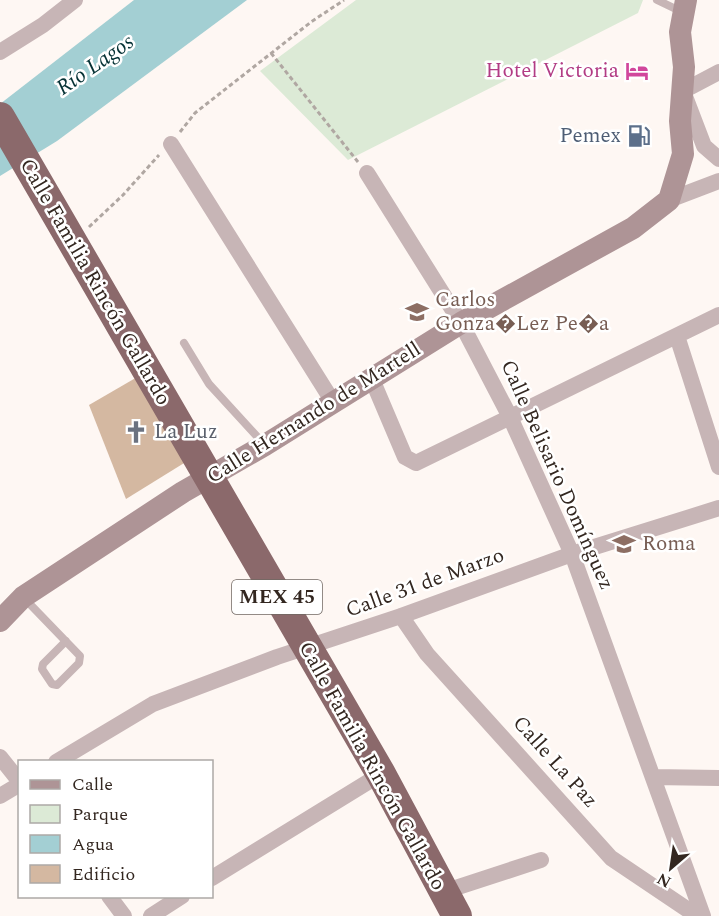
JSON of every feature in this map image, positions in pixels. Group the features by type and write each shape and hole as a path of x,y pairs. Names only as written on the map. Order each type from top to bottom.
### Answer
{"highway":[{"name":"Calle Familia Rincón Gallardo","path":"0,117 381,774 450,904"}],"street":[{"path":"0,52 43,25 75,0"},
{"path":"669,200 683,154 680,121 684,67 680,32 684,6"},
{"path":"683,91 719,72"},
{"path":"683,91 704,146 719,159"},
{"path":"171,144 333,402"},
{"name":"Calle Belisario Domínguez","path":"367,173 461,323 510,417 572,554 703,916"},
{"path":"669,200 719,181"},
{"name":"Calle Hernando de Martell","path":"0,621 23,597 183,492 265,445 461,323 633,228 669,200"},
{"path":"371,377 405,457 416,463 719,315"},
{"path":"677,336 719,467"},
{"name":"Calle 31 de Marzo","path":"59,760 153,704 572,554 719,508"},
{"name":"Calle La Paz","path":"401,616 427,654 611,858 697,916"},
{"path":"0,757 18,780"},
{"path":"213,877 381,774"},
{"path":"652,777 719,778"},
{"path":"0,796 18,784"},
{"path":"450,904 541,861"},
{"path":"110,898 124,916"},
{"path":"151,916 180,898"}],"lane":[{"path":"657,0 684,6"},
{"path":"184,343 209,384 265,445"},
{"path":"23,597 66,641 80,656 79,663 57,685 52,684 42,669 43,664 66,641"}],"path":[{"path":"72,243 123,195 150,162 171,144 195,113 271,53 344,0"},
{"path":"271,53 367,173"}],"green space":[{"path":"356,0 643,0 638,13 348,160 260,71"}],"water":[{"name":"Río Lagos","path":"134,0 247,0 57,141 0,176 0,104"}],"building":[{"name":"La Luz","path":"139,376 189,460 126,499 89,405"}],"place":[{"name":"Hotel Victoria","path":"637,71"},
{"name":"Pemex","path":"639,136"},
{"name":"Carlos Gonza�Lez Pe�a","path":"417,312"},
{"name":"La Luz","path":"136,432"},
{"name":"Roma","path":"624,544"}]}
